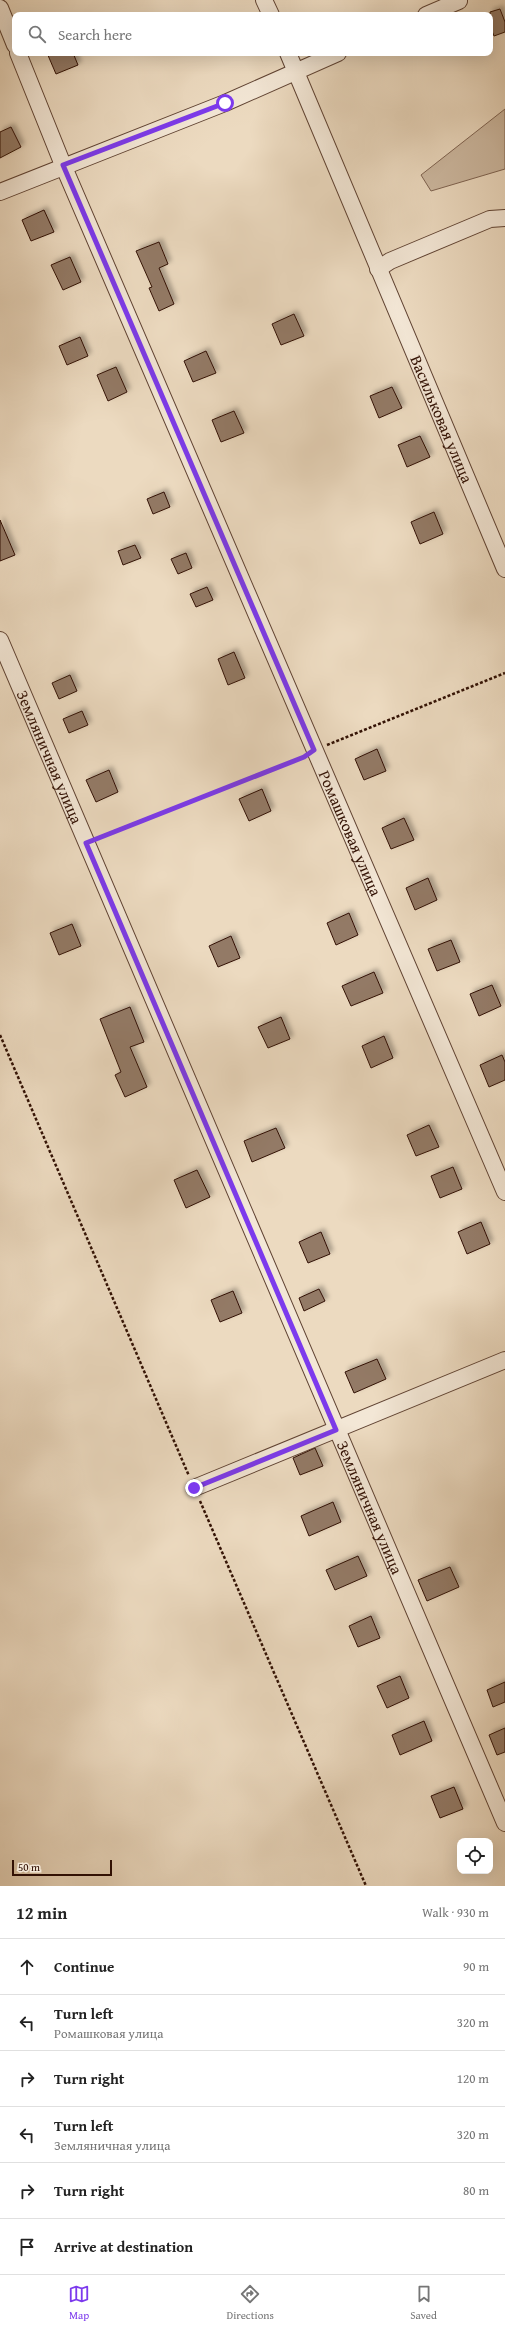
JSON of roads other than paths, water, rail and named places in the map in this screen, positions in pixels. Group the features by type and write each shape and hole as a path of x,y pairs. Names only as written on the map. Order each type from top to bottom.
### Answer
{"street":[{"path":"264,0 269,12"},
{"path":"433,12 459,1"},
{"path":"0,8 12,38"},
{"name":"Ромашковая улица","path":"19,56 63,165 505,1192"},
{"name":"Васильковая улица","path":"290,56 505,569"},
{"path":"0,192 63,165 225,103 331,56"},
{"path":"378,269 390,261 490,219 505,218"},
{"name":"Земляничная улица","path":"0,640 505,1823"},
{"path":"194,1488 505,1360"}]}
